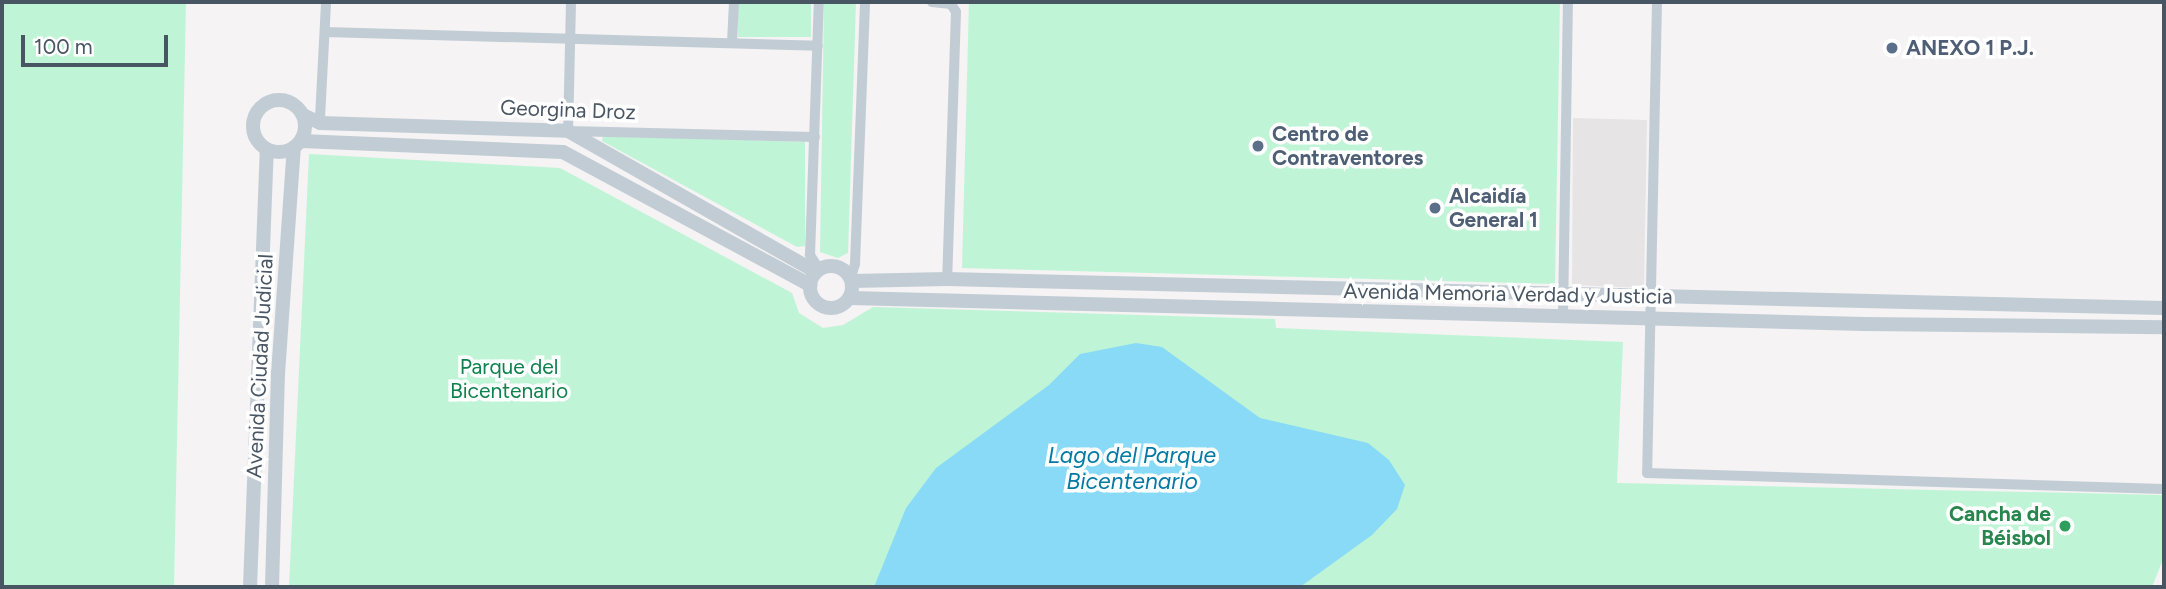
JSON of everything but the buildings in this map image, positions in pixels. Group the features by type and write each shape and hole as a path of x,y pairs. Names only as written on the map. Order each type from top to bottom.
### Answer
{"street":[{"path":"320,120 326,2"},
{"path":"568,131 571,2"},
{"path":"732,43 734,2"},
{"path":"815,276 810,256 819,2"},
{"path":"850,298 855,264 865,2"},
{"path":"932,2 951,4 956,12 947,279"},
{"path":"1563,316 1568,2"},
{"path":"1657,2 1647,473 1656,477 2164,489"},
{"path":"325,32 818,46"},
{"name":"Avenida Ciudad Judicial","path":"250,587 267,150 255,137 258,111 281,100 303,115 278,374 272,587"},
{"name":"Georgina Droz","path":"303,115 320,120 568,131 815,137"},
{"name":"Avenida Memoria Verdad y Justicia","path":"568,131 815,276"},
{"path":"267,150 298,145"},
{"name":"Georgina Droz","path":"298,145 563,152"},
{"name":"Avenida Memoria Verdad y Justicia","path":"563,152 815,276"},
{"name":"Avenida Memoria Verdad y Justicia","path":"815,276 836,266 851,279 947,279 2164,308"},
{"name":"Avenida Memoria Verdad y Justicia","path":"815,276 813,299 825,307 839,307 850,298 1563,316 2164,327"}],"shaded area":[{"path":"1573,118 1647,120 1644,288 1572,285"}],"green space":[{"path":"2,2 186,2 174,587 2,587"},
{"path":"738,2 811,2 811,37 738,37"},
{"path":"824,2 856,2 848,253 838,258 820,252"},
{"path":"969,2 1560,2 1555,284 962,268"},
{"path":"603,135 805,142 805,246 797,247 602,141"},
{"name":"Parque del Bicentenario","path":"309,154 560,168 792,293 799,313 823,328 843,325 873,307 1275,319 1276,328 1623,342 1617,483 2164,495 2164,557 2152,587 289,587"}],"water":[{"name":"Lago del Parque Bicentenario","path":"1136,343 1162,347 1260,418 1368,443 1389,460 1405,485 1397,509 1372,535 1300,587 874,587 906,508 936,468 1049,385 1080,354"}],"place":[{"name":"ANEXO 1 P.J.","path":"1892,48"},
{"name":"Centro de Contraventores","path":"1258,146"},
{"name":"Alcaidía General 1","path":"1435,208"},
{"name":"Cancha de Béisbol","path":"2065,526"}]}
